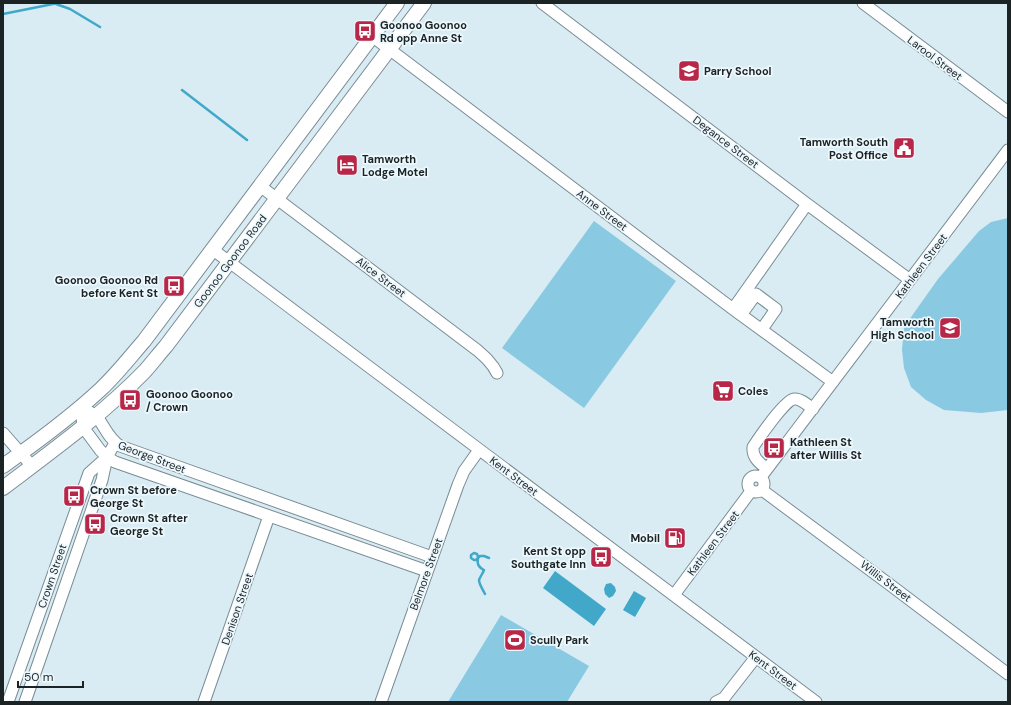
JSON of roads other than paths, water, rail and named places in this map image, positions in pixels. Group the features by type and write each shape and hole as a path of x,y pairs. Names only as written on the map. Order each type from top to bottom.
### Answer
{"main road":[{"name":"Goonoo Goonoo Road","path":"3,466 81,407 135,352 397,3"},
{"name":"Goonoo Goonoo Road","path":"3,488 97,416 146,370 166,346 424,3"}],"street":[{"name":"Degance Street","path":"542,3 807,204 910,280"},
{"name":"Larool Street","path":"863,3 1008,112"},
{"name":"Anne Street","path":"372,36 737,312 833,382"},
{"name":"Kathleen Street","path":"674,596 757,490 748,487 750,478 764,473 1008,150"},
{"name":"Alice Street","path":"260,186 477,350 488,359 494,366 497,373"},
{"path":"737,312 807,204"},
{"name":"Kent Street","path":"212,249 816,702"},
{"path":"737,312 756,294 776,309 762,329"},
{"path":"757,490 765,485 763,479 764,473 754,456 753,447 782,408 790,400 799,400 813,409"},
{"name":"George Street","path":"81,407 97,416 102,426 115,443 120,446 432,557"},
{"name":"George Street","path":"81,407 83,426 95,444 107,457 115,462 427,571"},
{"path":"3,433 32,466"},
{"name":"Crown Street","path":"25,702 102,480 107,457 115,443"},
{"name":"Belmore Street","path":"381,702 461,477 479,450"},
{"name":"Crown Street","path":"8,702 88,473 107,457"},
{"name":"Willis Street","path":"757,490 889,584 1008,674"},
{"name":"Denison Street","path":"204,702 269,516"},
{"path":"716,702 724,698 756,657"}],"waterway":[{"path":"3,14 58,3"},
{"path":"56,4 70,9 100,27"},
{"path":"182,90 247,140"},
{"path":"485,594 479,580 484,570 478,565 478,563 478,562 478,559 478,558 478,556 477,554 474,553 471,555 471,558 474,560 476,560 480,556 489,558"}],"place":[{"name":"Goonoo Goonoo Rd opp Anne St","path":"365,31"},
{"name":"Parry School","path":"689,71"},
{"name":"Tamworth South Post Office","path":"904,148"},
{"name":"Tamworth Lodge Motel","path":"347,165"},
{"name":"Goonoo Goonoo Rd before Kent St","path":"174,286"},
{"name":"Tamworth High School","path":"950,328"},
{"name":"Coles","path":"723,391"},
{"name":"Goonoo Goonoo / Crown","path":"130,400"},
{"name":"Kathleen St after Willis St","path":"774,448"},
{"name":"Crown St before George St","path":"74,496"},
{"name":"Crown St after George St","path":"95,524"},
{"name":"Mobil","path":"675,538"},
{"name":"Kent St opp Southgate Inn","path":"601,557"},
{"name":"Scully Park","path":"515,640"}]}
